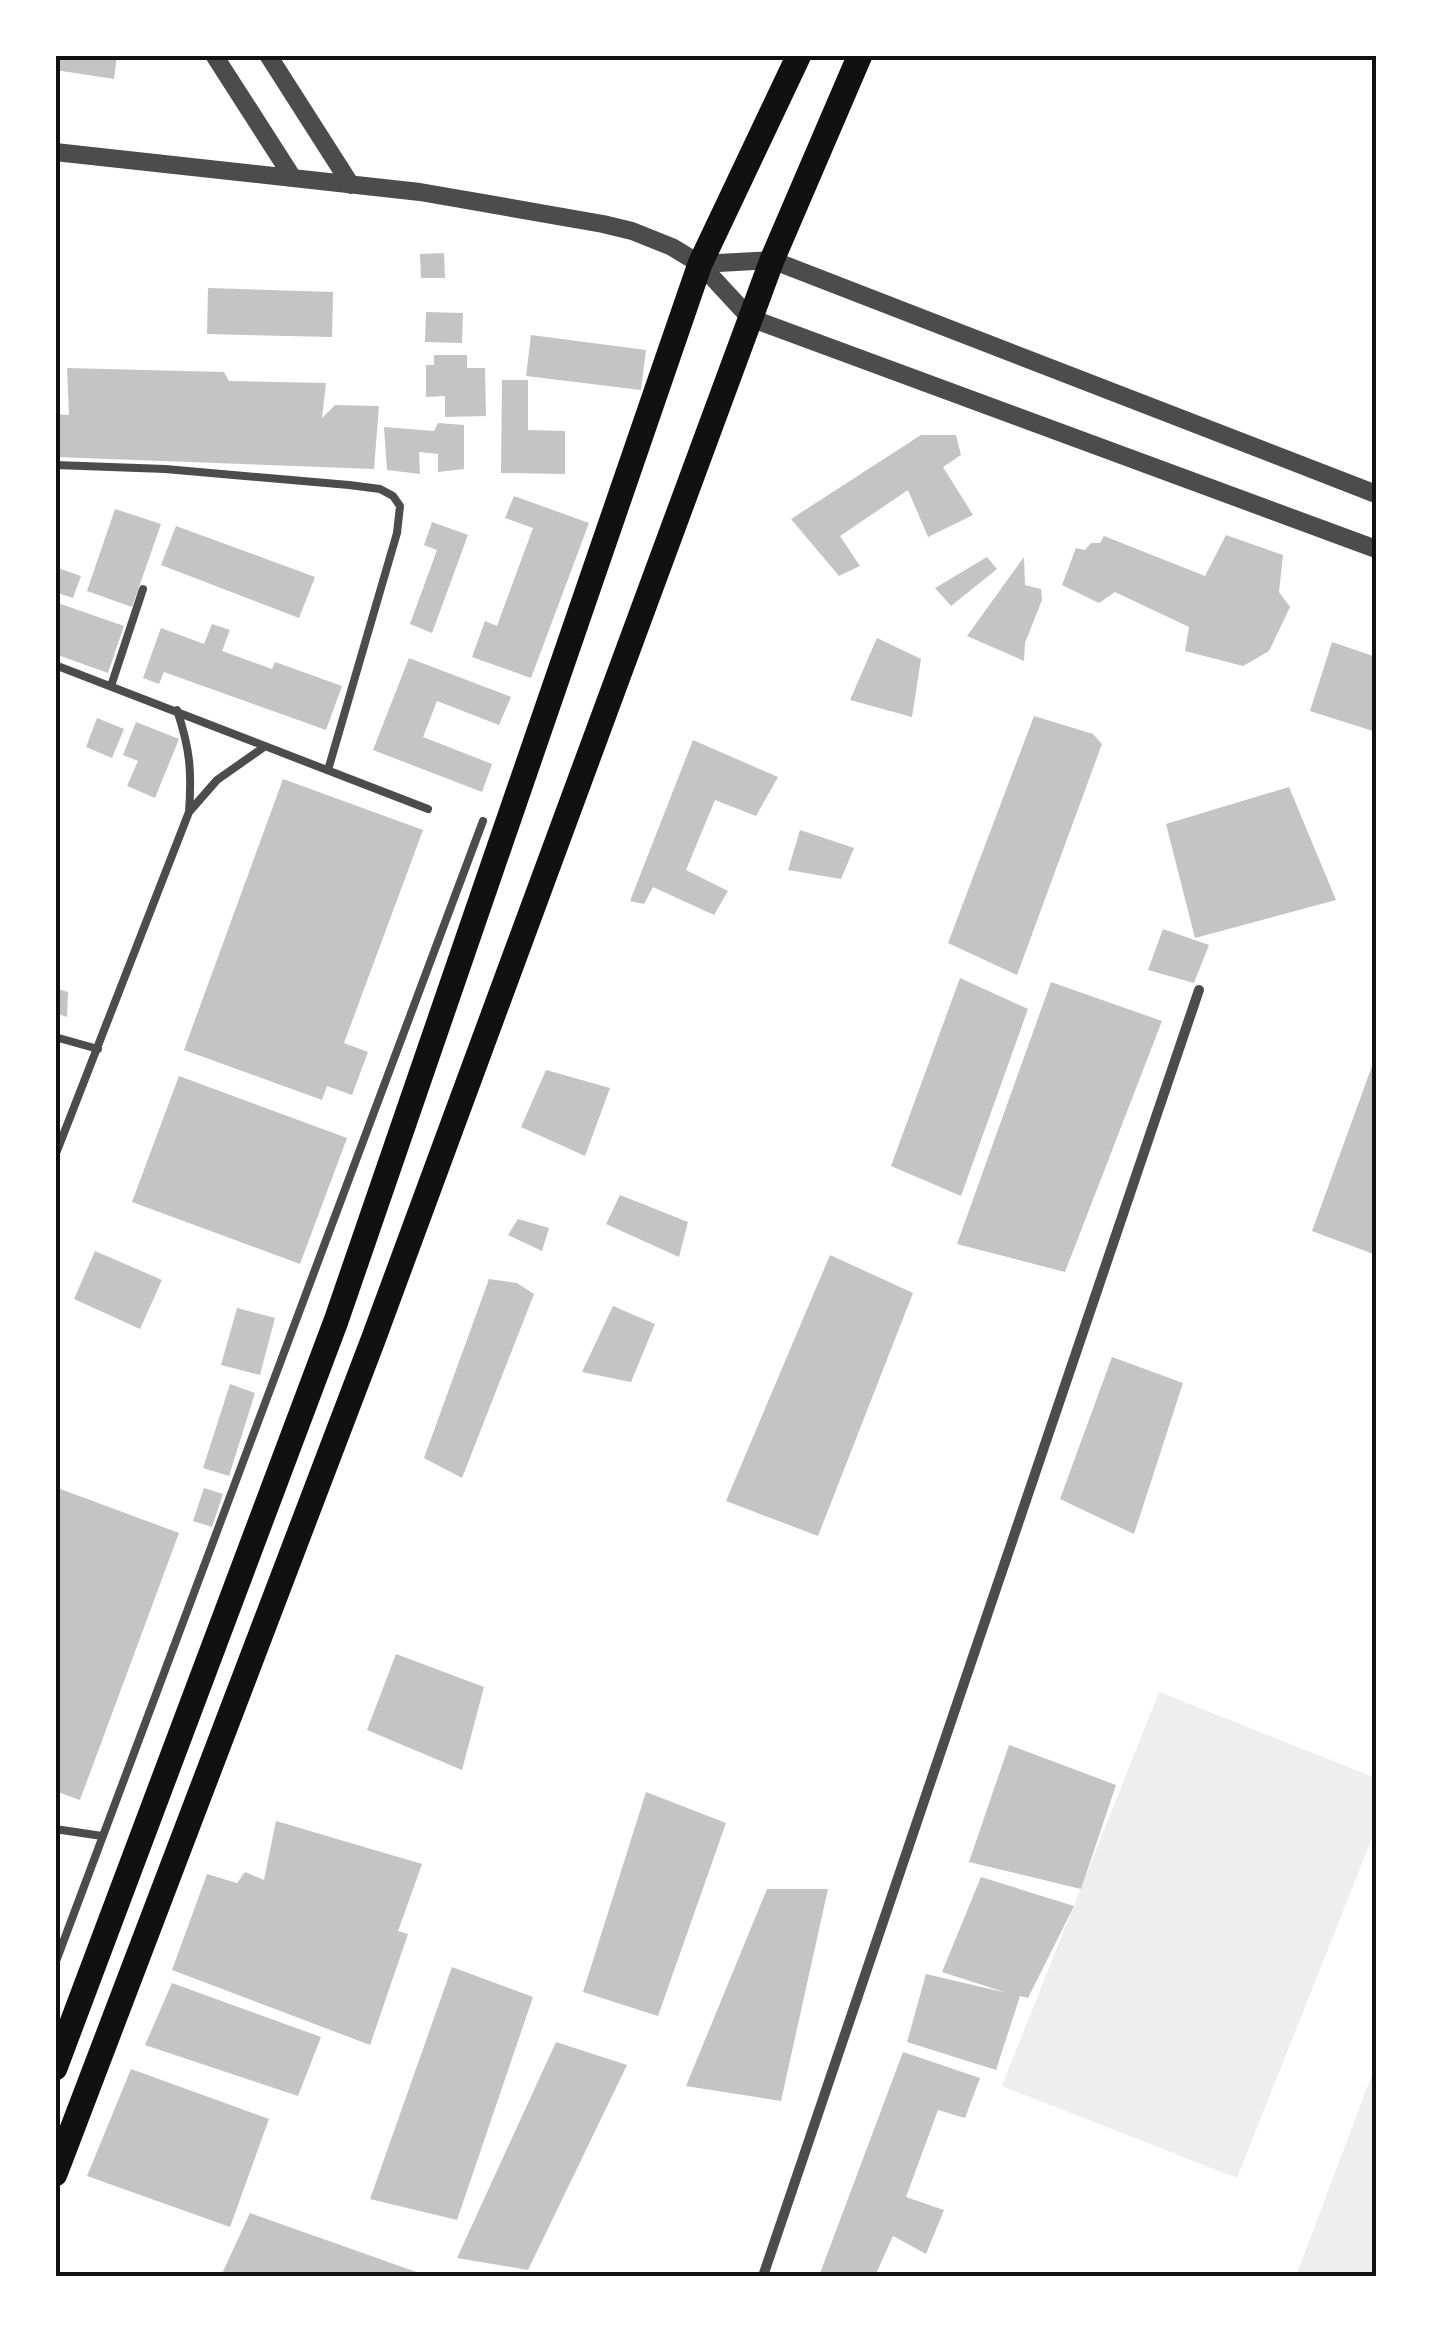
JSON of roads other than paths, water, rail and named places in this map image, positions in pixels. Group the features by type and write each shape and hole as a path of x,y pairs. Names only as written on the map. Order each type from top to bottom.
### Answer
{"main road":[{"path":"55,2068 336,1322 700,264 800,55"},
{"path":"55,2174 373,1340 772,260 860,55"}],"street":[{"path":"214,55 293,178"},
{"path":"268,55 350,185"},
{"path":"55,152 420,192 632,231 700,264 750,318 1376,550"},
{"path":"700,264 772,260 1376,494"},
{"path":"764,2276 1200,990"}],"lane":[{"path":"55,465 165,469 330,484 380,489 394,496 400,506 397,534 328,770"},
{"path":"111,686 143,589"},
{"path":"55,665 428,809"},
{"path":"55,1156 189,812 192,768 176,710"},
{"path":"189,812 217,780 265,746"},
{"path":"55,1964 60,1939 483,821"},
{"path":"55,1037 98,1049"},
{"path":"55,1829 102,1836"}]}
